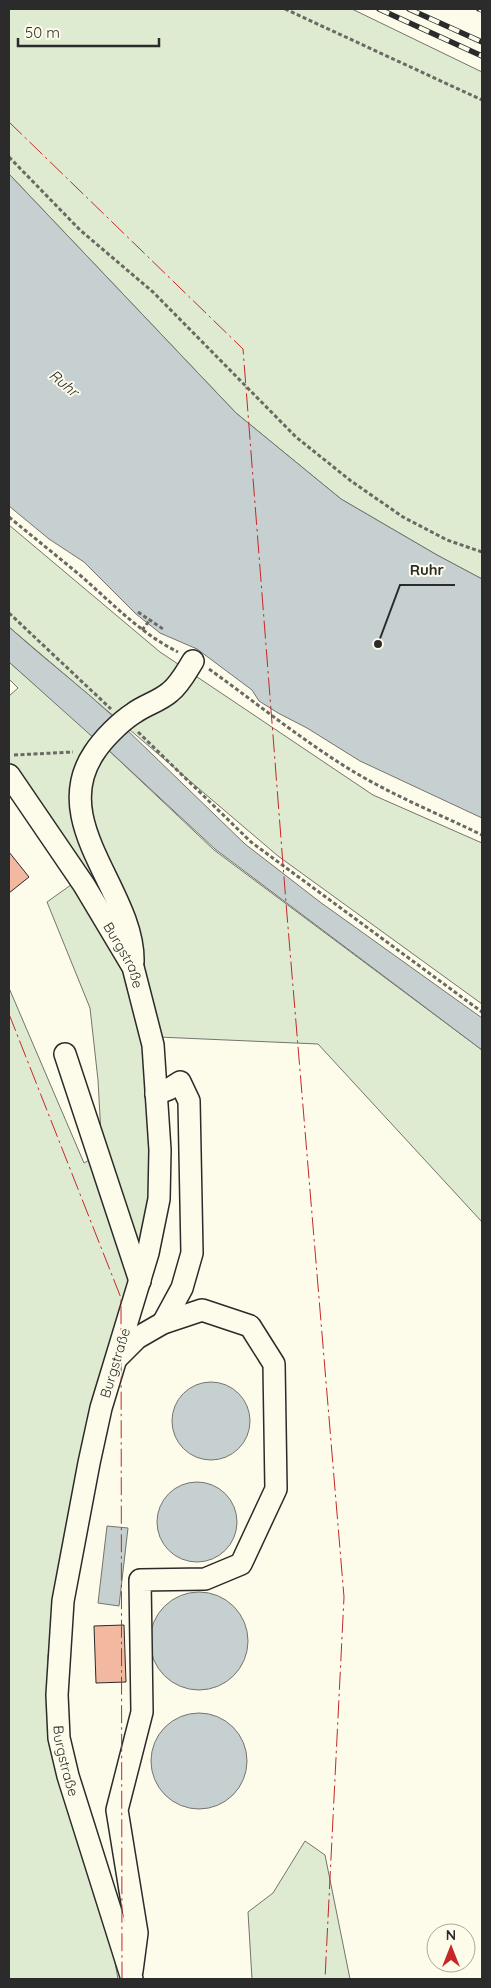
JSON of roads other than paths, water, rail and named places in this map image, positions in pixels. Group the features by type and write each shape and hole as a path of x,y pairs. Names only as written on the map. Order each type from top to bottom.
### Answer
{"street":[{"path":"133,967 134,948 129,930 96,858 87,833 82,813 81,792 83,776 95,751 134,712 170,692 193,662"},
{"name":"Burgstraße","path":"9,775 84,885 133,967 154,1045 160,1150 160,1191 155,1224 140,1281 101,1408 73,1540 63,1601 57,1695 59,1738 68,1776 131,1979"},
{"path":"65,1054 140,1281"},
{"path":"156,1094 180,1082 189,1101 192,1253 182,1288 163,1323"},
{"path":"116,1360 137,1338 163,1323 202,1310 250,1326 274,1364 276,1489 241,1564 205,1579 140,1580 142,1712 117,1810 137,1933 131,1979"}],"water":[{"path":"9,174 236,413 341,499 482,579 482,818 360,761 259,701 252,690 197,649 160,633 136,614 84,562 49,539 9,506"},
{"path":"9,627 116,719 96,740 9,662"},
{"path":"124,727 245,844 320,902 482,1018 482,1050 215,849 103,745"},
{"path":"211,1382 226,1385 243,1399 247,1406 250,1421 247,1436 233,1453 226,1457 211,1460 196,1457 179,1443 175,1436 172,1421 175,1406 189,1389 196,1385"},
{"path":"197,1482 212,1485 225,1494 234,1507 237,1522 234,1537 225,1550 212,1559 197,1562 182,1559 169,1550 160,1537 157,1522 160,1507 169,1494 182,1485"},
{"path":"107,1526 128,1528 119,1606 98,1603"},
{"path":"199,1592 218,1596 233,1607 244,1622 248,1641 244,1660 233,1675 218,1686 199,1690 180,1686 165,1675 154,1660 150,1641 154,1622 165,1607 180,1596"},
{"path":"199,1713 217,1717 233,1727 243,1743 247,1761 243,1779 233,1795 217,1805 199,1809 181,1805 165,1795 155,1779 151,1761 155,1743 165,1727 181,1717"}],"railway":[{"path":"379,9 482,56"},
{"path":"409,9 482,42"}],"place":[{"name":"Ruhr","path":"378,644"}]}
